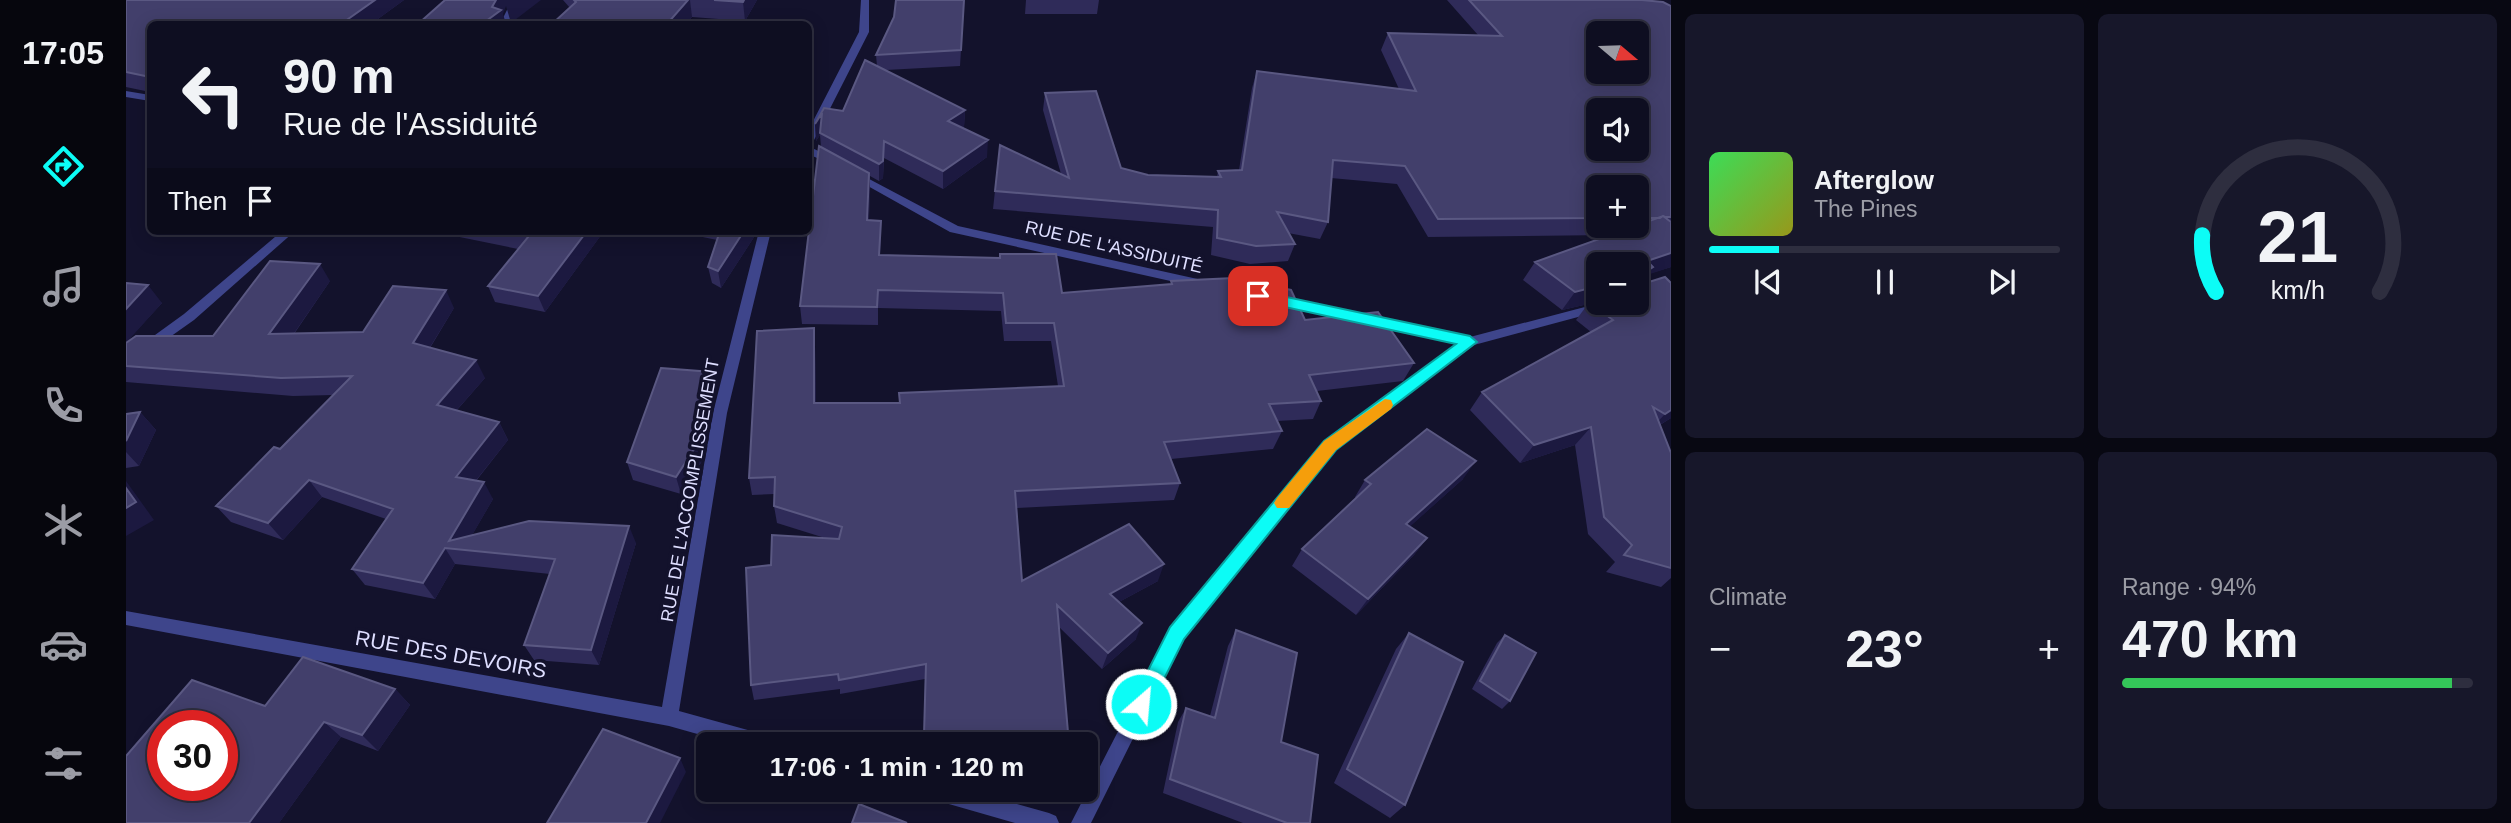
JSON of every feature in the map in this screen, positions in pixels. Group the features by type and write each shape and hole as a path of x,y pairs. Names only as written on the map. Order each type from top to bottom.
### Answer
{"street":[{"path":"506,21 516,0"},
{"path":"812,134 864,32 865,0"},
{"path":"126,94 147,98"},
{"name":"RUE DE L'ASSIDUITÉ","path":"812,151 954,229 1218,288"},
{"path":"126,363 189,317 284,235"},
{"name":"RUE DE L'ACCOMPLISSEMENT","path":"669,717 720,413 764,235"},
{"path":"1271,299 1470,342"},
{"path":"1081,823 1177,633 1330,445 1470,342 1586,311"},
{"name":"RUE DES DEVOIRS","path":"126,618 669,717 723,732"},
{"path":"974,802 1049,823"}],"building":[{"path":"126,0 375,0 345,21 147,21 147,76 126,72"},
{"path":"445,0 496,0 492,7 501,10 486,21 421,21"},
{"path":"574,0 688,0 670,21 555,21 576,2"},
{"path":"896,0 964,0 961,50 876,55 894,17"},
{"path":"1469,0 1642,0 1663,2 1671,6 1671,217 1649,218 1649,175 1586,175 1586,218 1438,219 1405,166 1333,160 1328,222 1277,212 1295,244 1256,246 1217,238 1218,210 995,191 1000,145 1069,178 1045,93 1096,91 1121,168 1148,175 1221,177 1218,171 1242,170 1257,71 1416,91 1388,33 1502,36"},
{"path":"865,60 965,110 948,121 988,140 943,171 884,141 883,161 879,164 820,133 822,113 815,124 824,108 843,111"},
{"path":"819,146 869,173 867,220 881,221 879,255 1000,258 1000,254 1056,254 1062,293 1172,284 1171,281 1234,278 1291,290 1305,320 1378,312 1414,363 1309,375 1321,401 1269,404 1282,431 1164,442 1180,483 1015,491 1022,581 1129,524 1164,564 1110,594 1142,623 1108,653 1057,605 1068,732 924,732 926,664 839,680 838,674 751,685 746,568 771,565 772,535 839,539 842,527 774,506 775,477 749,478 757,331 814,328 814,403 900,403 899,393 1064,386 1054,323 1006,323 1003,293 878,290 877,307 800,306 808,235 812,235 812,205"},
{"path":"1663,216 1671,222 1671,253 1649,260 1649,252 1586,252 1586,289 1575,292 1535,262 1602,238 1649,238 1649,221"},
{"path":"524,235 584,235 538,296 488,286 529,236"},
{"path":"719,235 741,235 718,271 708,267"},
{"path":"270,261 320,264 269,334 363,332 393,286 446,290 413,343 476,360 437,405 499,422 456,477 484,482 449,541 529,521 629,526 591,650 524,645 555,559 445,548 423,583 352,569 393,509 309,480 268,523 216,506 274,447 280,449 352,376 281,378 126,366 126,343 136,336 213,336"},
{"path":"1665,277 1671,283 1671,410 1665,414 1653,407 1671,453 1671,568 1624,555 1632,545 1604,517 1591,427 1534,445 1482,392 1613,320 1606,315 1649,315 1649,282"},
{"path":"126,283 148,285 126,309"},
{"path":"661,368 712,372 698,443 676,477 627,462"},
{"path":"140,412 126,441 126,414"},
{"path":"1427,429 1476,461 1406,524 1427,538 1368,599 1302,549 1371,484 1365,480"},
{"path":"126,488 136,502 126,508"},
{"path":"1236,630 1297,653 1281,742 1318,755 1310,823 1287,823 1170,779 1186,708 1215,718"},
{"path":"1409,633 1463,662 1405,805 1347,769"},
{"path":"1505,635 1536,653 1510,701 1480,681"},
{"path":"303,657 395,689 362,735 324,722 249,823 126,823 126,756 147,732 147,801 238,801 238,710 166,710 192,680 265,706"},
{"path":"603,729 680,758 646,823 547,823"},
{"path":"859,804 907,823 852,823"}],"slow traffic":[{"path":"1283,503 1330,445 1385,405"}],"route":[{"path":"1141,704 1177,633 1330,445 1470,342 1258,296"}]}
